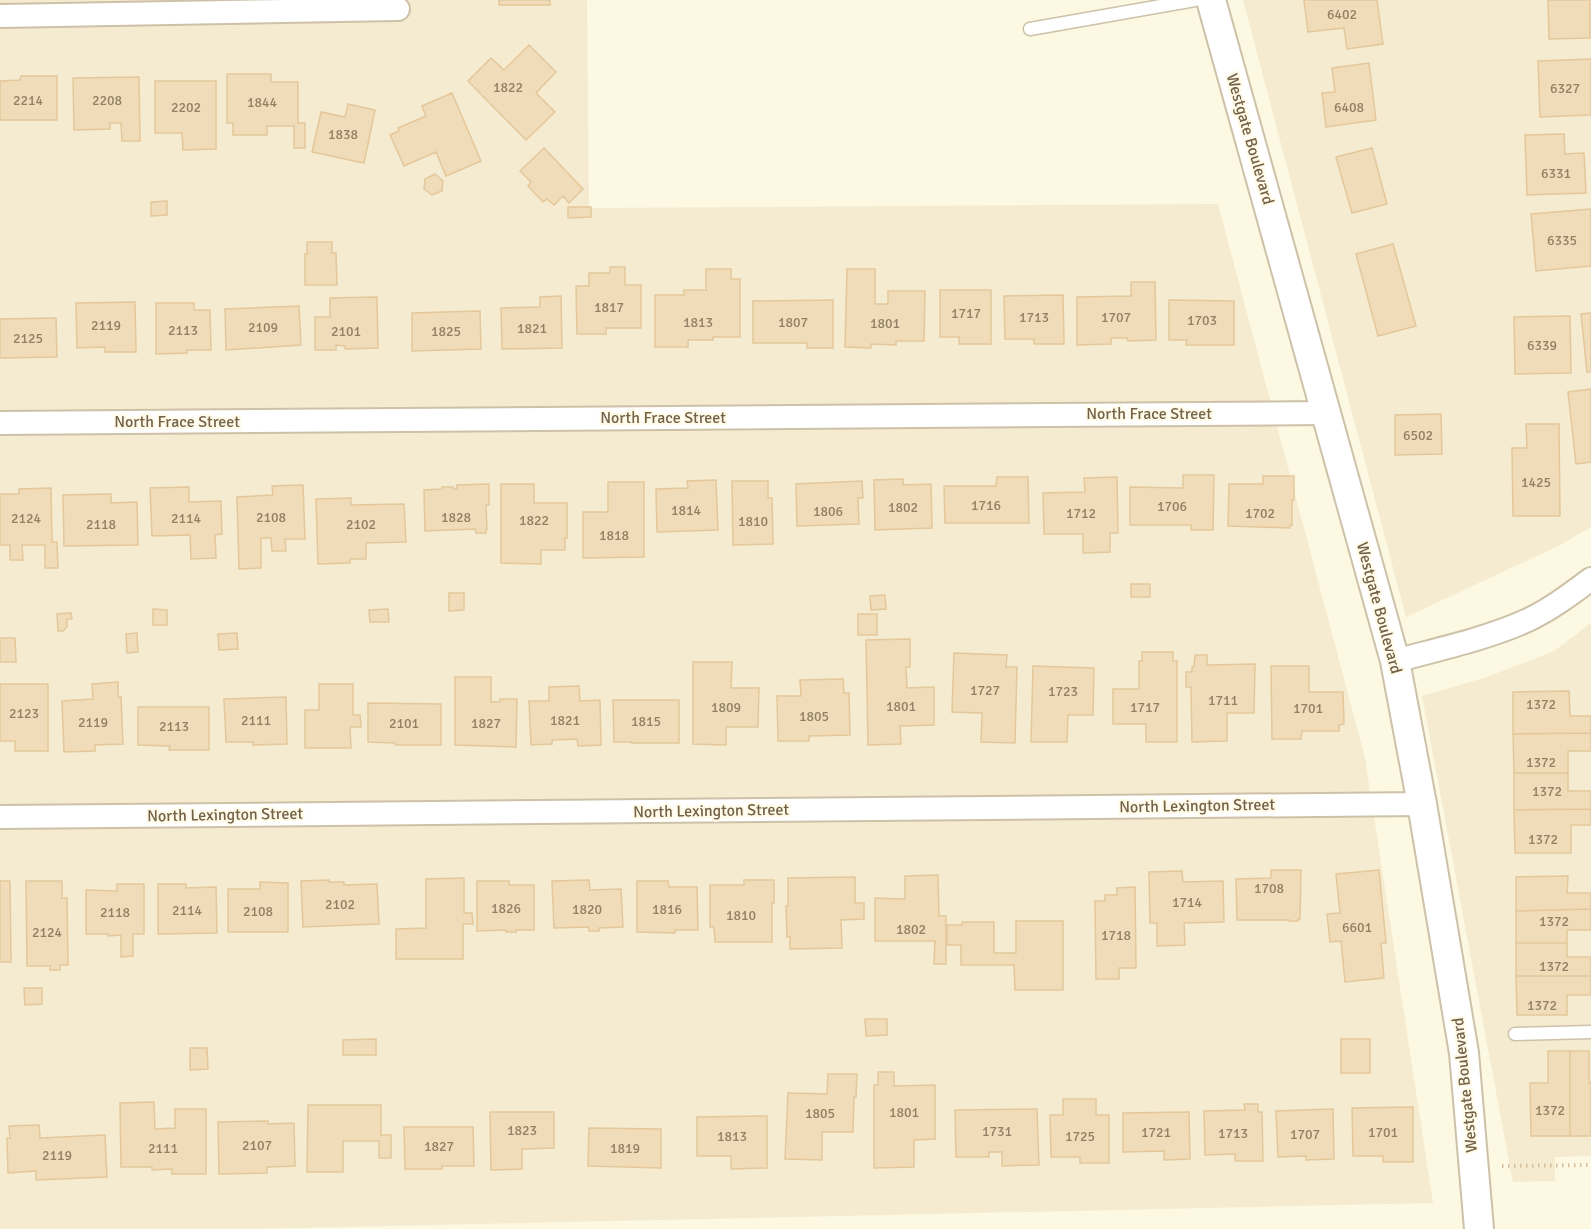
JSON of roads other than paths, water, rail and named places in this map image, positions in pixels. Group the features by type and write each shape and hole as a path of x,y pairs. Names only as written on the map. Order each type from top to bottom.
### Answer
{"street":[{"name":"Westgate Boulevard","path":"1211,0 1395,661 1422,804 1464,1053 1479,1229"},
{"path":"0,16 398,9"},
{"name":"North Frace Street","path":"0,423 1326,413"},
{"path":"1395,661 1498,633 1530,619 1591,579"},
{"name":"North Lexington Street","path":"0,817 1422,804"}],"lane":[{"path":"1030,29 1195,0"},
{"path":"1515,1034 1591,1032"}]}
